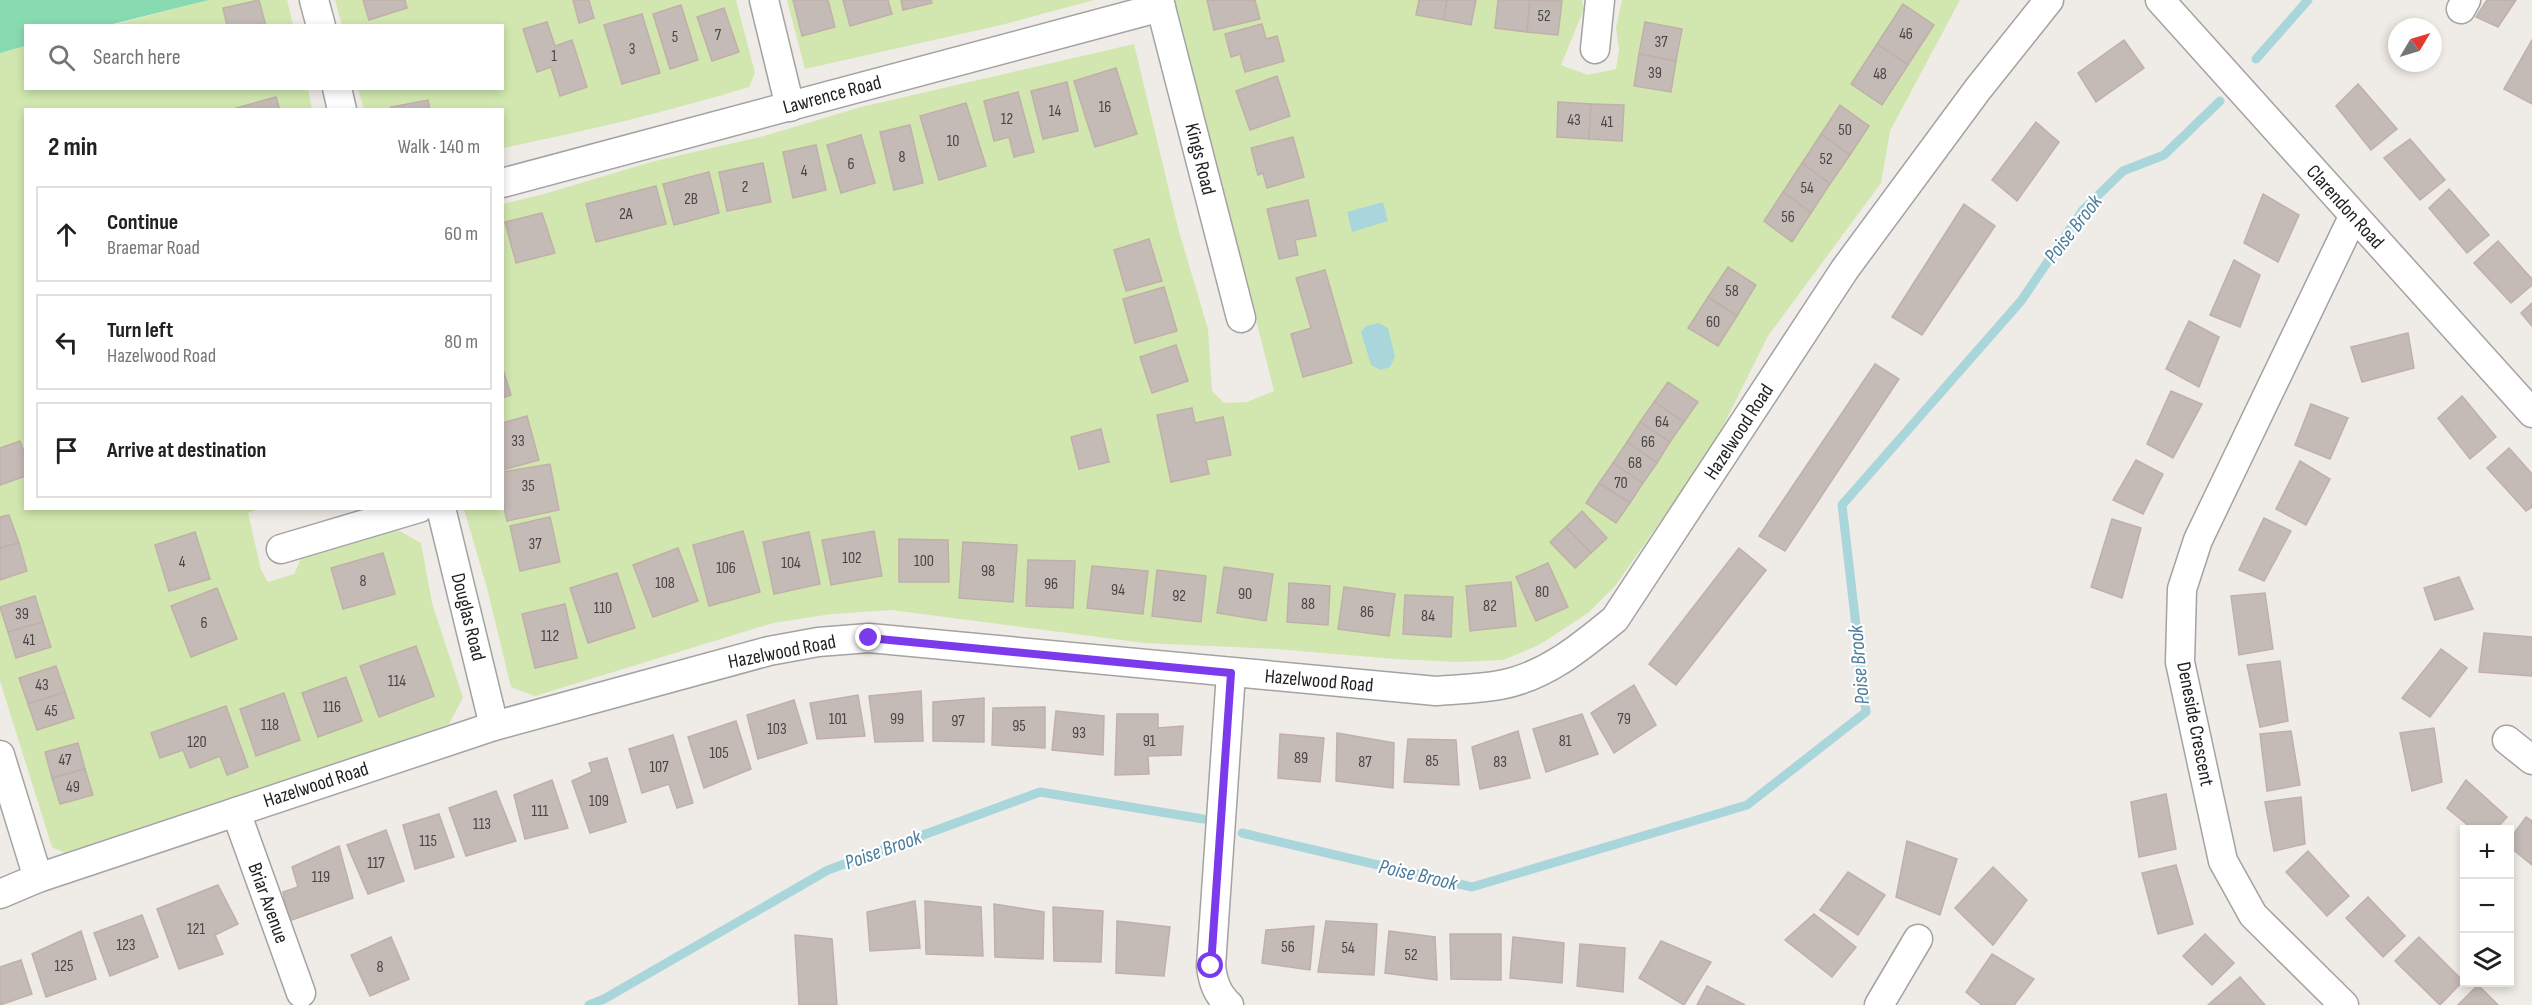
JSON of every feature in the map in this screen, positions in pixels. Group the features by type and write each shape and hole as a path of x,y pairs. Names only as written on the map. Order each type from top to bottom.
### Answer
{"street":[{"path":"314,0 320,24"},
{"path":"764,0 790,106"},
{"path":"1595,49 1600,0"},
{"name":"Hazelwood Road","path":"0,894 38,878 495,726 691,671 769,651 818,642 869,638 1436,691 1502,685 1545,670 1579,649 1615,619 1845,269 1978,89 2049,0"},
{"name":"Clarendon Road","path":"2160,0 2353,217 2532,413"},
{"name":"Lawrence Road","path":"504,182 1160,4"},
{"name":"Kings Road","path":"1160,4 1241,318"},
{"path":"337,90 342,108"},
{"name":"Deneside Crescent","path":"2344,1005 2253,915 2223,861 2180,662 2182,589 2198,540 2353,217"},
{"path":"281,549 412,510"},
{"name":"Douglas Road","path":"441,510 495,726"},
{"path":"1221,1003 1211,966 1231,673"},
{"path":"2507,740 2532,760"},
{"path":"0,755 38,878"},
{"name":"Briar Avenue","path":"236,812 301,993"},
{"path":"1879,1005 1918,939"}],"green space":[{"path":"0,0 209,0 113,24 24,24 24,46 0,53"},
{"path":"209,0 287,0 293,24 117,24"},
{"path":"335,0 736,0 755,73 749,87 688,105 504,148 504,108 364,108 358,90 504,90 504,24 342,24"},
{"path":"787,0 1094,0 1005,24 805,69"},
{"path":"1175,0 1582,0 1584,9 1561,65 1588,75 1616,69 1619,49 1616,28 1622,0 1960,0 1890,131 1881,183 1768,336 1713,446 1615,586 1588,613 1539,645 1503,660 1458,662 1276,649 1144,643 891,610 832,614 773,623 535,696 511,687 487,588 464,510 504,510 504,204 651,162 764,136 861,107 1134,44 1178,228 1208,329 1212,391 1224,403 1247,402 1274,391"},
{"path":"24,46 24,90 308,90 312,108 24,108 24,510 256,510 248,513 261,570 268,582 294,574 304,552 398,530 421,543 432,603 463,698 449,724 65,853 52,847 0,681 0,53"}],"water":[{"path":"1383,202 1388,221 1352,232 1347,212"},
{"path":"1378,323 1388,328 1395,356 1390,367 1381,370 1371,365 1361,332 1366,326"}],"building":[{"path":"259,0 265,24 227,24 223,8"},
{"path":"363,0 405,0 407,8 369,20"},
{"path":"573,0 589,0 594,18 579,23"},
{"path":"793,0 828,0 835,27 802,36"},
{"path":"843,0 888,0 892,14 850,26"},
{"path":"901,0 931,0 932,3 903,10"},
{"path":"1207,0 1255,0 1260,19 1214,30"},
{"path":"1419,0 1447,0 1444,20 1416,15"},
{"path":"1447,0 1476,0 1471,25 1444,20"},
{"path":"1498,0 1530,0 1527,32 1495,28"},
{"path":"1530,0 1562,1 1558,35 1527,32"},
{"path":"2487,0 2516,0 2498,27 2476,17"},
{"path":"1903,4 1934,25 1908,65 1877,44"},
{"path":"681,5 698,60 670,69 653,14"},
{"path":"724,8 739,52 712,61 697,17"},
{"path":"642,14 660,73 622,84 604,25"},
{"path":"547,22 555,46 572,40 587,87 560,96 551,67 537,72 523,29"},
{"path":"1645,22 1682,29 1676,61 1639,54"},
{"path":"1262,24 1266,39 1277,36 1284,61 1245,72 1240,54 1231,57 1225,34"},
{"path":"2124,40 2144,68 2096,102 2078,73"},
{"path":"2532,40 2532,104 2504,89"},
{"path":"1877,44 1908,65 1882,105 1851,84"},
{"path":"1639,54 1676,61 1671,92 1634,86"},
{"path":"1116,68 1137,134 1095,147 1074,81"},
{"path":"1277,76 1290,116 1250,130 1236,91"},
{"path":"1067,82 1078,131 1043,139 1031,91"},
{"path":"2358,84 2397,129 2371,150 2336,106"},
{"path":"1018,92 1034,152 1014,157 1009,137 994,141 984,101"},
{"path":"276,97 279,108 236,108"},
{"path":"428,100 430,108 391,108"},
{"path":"1558,102 1591,104 1589,139 1557,137"},
{"path":"966,103 986,166 939,180 920,116"},
{"path":"1591,104 1624,105 1622,141 1589,139"},
{"path":"1840,105 1869,126 1850,155 1821,134"},
{"path":"2036,122 2059,142 2017,201 1992,180"},
{"path":"910,125 923,183 894,190 880,132"},
{"path":"1821,134 1850,155 1830,184 1802,163"},
{"path":"861,135 875,183 841,193 827,145"},
{"path":"1293,137 1304,177 1267,188 1263,173 1258,175 1251,148"},
{"path":"2410,139 2445,180 2420,200 2384,158"},
{"path":"816,145 826,190 793,198 783,152"},
{"path":"763,163 771,202 727,211 719,172"},
{"path":"1802,163 1830,184 1811,213 1783,192"},
{"path":"709,172 719,213 674,225 663,184"},
{"path":"656,186 666,224 596,242 586,204"},
{"path":"2449,189 2489,235 2467,253 2429,208"},
{"path":"1783,192 1811,213 1792,242 1764,221"},
{"path":"2263,194 2299,215 2278,262 2244,243"},
{"path":"1308,200 1316,236 1295,240 1298,255 1279,259 1267,209"},
{"path":"1964,204 1995,226 1922,335 1892,317"},
{"path":"542,213 555,253 516,263 505,222"},
{"path":"1149,239 1162,281 1126,291 1114,250"},
{"path":"2498,241 2532,279 2532,285 2511,303 2474,263"},
{"path":"2234,260 2260,275 2240,327 2210,315"},
{"path":"1728,267 1756,285 1737,316 1708,297"},
{"path":"1325,270 1352,363 1303,377 1291,334 1311,328 1296,278"},
{"path":"1164,287 1177,331 1135,343 1123,299"},
{"path":"1708,297 1737,316 1718,346 1688,328"},
{"path":"2532,303 2532,326 2521,313"},
{"path":"2189,321 2219,337 2199,387 2166,369"},
{"path":"2408,333 2414,368 2362,382 2351,347"},
{"path":"1176,345 1188,381 1152,393 1140,357"},
{"path":"1875,364 1899,379 1785,551 1759,536"},
{"path":"504,372 511,395 504,397"},
{"path":"1668,382 1698,402 1684,422 1654,402"},
{"path":"2171,391 2202,404 2173,458 2147,444"},
{"path":"2462,396 2496,437 2470,459 2438,418"},
{"path":"1654,402 1684,422 1670,442 1640,422"},
{"path":"2311,404 2348,418 2330,459 2295,445"},
{"path":"1192,408 1195,423 1223,417 1231,455 1206,460 1209,474 1171,482 1157,415"},
{"path":"527,416 539,460 504,469 504,422"},
{"path":"1640,422 1670,442 1657,463 1627,442"},
{"path":"1101,429 1109,462 1079,469 1071,437"},
{"path":"20,441 24,452 24,477 0,485 0,448"},
{"path":"1627,442 1657,463 1643,483 1613,463"},
{"path":"2509,448 2532,474 2532,507 2526,511 2487,468"},
{"path":"2136,460 2163,474 2143,514 2113,500"},
{"path":"2300,461 2330,479 2306,525 2276,509"},
{"path":"1613,463 1643,483 1630,503 1599,483"},
{"path":"550,464 559,510 507,521 504,508 504,472"},
{"path":"1599,483 1630,503 1616,523 1586,503"},
{"path":"1582,511 1607,538 1591,553 1566,527"},
{"path":"9,515 19,543 0,548 0,517"},
{"path":"550,517 560,562 520,571 510,526"},
{"path":"2264,518 2291,531 2264,581 2239,570"},
{"path":"2112,519 2141,528 2122,598 2091,587"},
{"path":"1566,527 1591,553 1575,568 1550,542"},
{"path":"743,531 760,592 709,606 693,545"},
{"path":"874,531 882,576 831,585 822,540"},
{"path":"195,532 210,579 169,591 155,545"},
{"path":"809,532 820,584 774,594 763,542"},
{"path":"899,539 948,540 949,582 899,582"},
{"path":"963,542 1017,545 1013,602 959,598"},
{"path":"19,543 27,571 0,580 0,548"},
{"path":"678,548 698,601 653,617 633,565"},
{"path":"1739,548 1766,570 1676,685 1649,664"},
{"path":"383,553 395,594 343,609 331,568"},
{"path":"1028,560 1075,561 1073,608 1026,606"},
{"path":"1548,563 1568,607 1536,621 1516,577"},
{"path":"1092,566 1148,571 1143,614 1087,608"},
{"path":"1224,567 1273,574 1266,621 1217,613"},
{"path":"1157,570 1206,576 1201,622 1152,616"},
{"path":"617,573 635,628 588,643 570,588"},
{"path":"2459,577 2473,609 2435,620 2424,588"},
{"path":"1511,582 1516,626 1470,631 1466,586"},
{"path":"1289,583 1330,586 1328,625 1287,622"},
{"path":"1344,587 1395,594 1389,636 1338,629"},
{"path":"217,588 237,639 191,657 171,606"},
{"path":"2265,593 2273,649 2239,655 2231,596"},
{"path":"1405,595 1453,597 1451,637 1403,634"},
{"path":"35,596 43,622 8,632 0,607"},
{"path":"565,604 577,658 535,668 522,614"},
{"path":"43,622 51,647 16,658 8,632"},
{"path":"2484,633 2532,637 2532,676 2479,672"},
{"path":"416,646 434,696 379,717 360,666"},
{"path":"2441,649 2467,668 2430,717 2402,698"},
{"path":"2280,661 2288,721 2260,727 2247,665"},
{"path":"56,666 65,692 28,704 19,678"},
{"path":"346,677 362,721 318,737 302,693"},
{"path":"1634,685 1656,725 1614,753 1591,713"},
{"path":"921,691 923,741 875,742 869,696"},
{"path":"65,692 74,718 37,730 28,704"},
{"path":"284,693 300,740 256,756 240,709"},
{"path":"858,695 865,736 817,739 810,703"},
{"path":"984,698 984,742 933,741 933,702"},
{"path":"794,700 807,743 758,759 747,715"},
{"path":"226,706 248,767 227,775 220,756 190,768 183,750 160,758 151,733"},
{"path":"1045,707 1045,748 992,745 993,708"},
{"path":"1056,711 1104,716 1103,755 1052,750"},
{"path":"1117,714 1158,714 1158,728 1183,726 1181,755 1148,756 1149,774 1115,775"},
{"path":"1582,714 1598,754 1546,772 1533,729"},
{"path":"736,721 751,769 704,788 688,737"},
{"path":"2434,728 2442,782 2412,791 2400,733"},
{"path":"1518,731 1530,778 1480,789 1472,747"},
{"path":"2291,731 2300,785 2267,791 2260,734"},
{"path":"1337,733 1394,743 1393,788 1336,781"},
{"path":"1280,734 1324,738 1320,782 1278,778"},
{"path":"673,735 693,803 677,808 669,784 642,793 629,749"},
{"path":"1408,739 1456,740 1459,785 1404,782"},
{"path":"78,743 85,769 52,778 45,752"},
{"path":"607,758 626,822 590,833 572,781 592,772 589,763"},
{"path":"85,769 93,795 60,804 52,778"},
{"path":"552,780 568,828 525,839 514,795"},
{"path":"2466,780 2507,817 2500,825 2468,825 2447,808"},
{"path":"496,791 516,841 466,856 449,808"},
{"path":"2166,794 2176,849 2139,857 2131,802"},
{"path":"2301,797 2305,844 2274,851 2265,802"},
{"path":"439,814 454,857 415,869 403,825"},
{"path":"2526,817 2532,821 2532,865 2514,850 2514,834"},
{"path":"386,830 404,881 368,894 347,845"},
{"path":"1907,841 1957,859 1940,915 1896,897"},
{"path":"339,846 353,898 289,921 283,892 298,887 292,867"},
{"path":"2308,851 2349,896 2327,916 2286,872"},
{"path":"2176,865 2193,924 2158,934 2142,873"},
{"path":"1993,867 2027,900 1993,945 1955,908"},
{"path":"1848,872 1885,895 1858,935 1820,910"},
{"path":"218,885 238,924 215,935 223,954 179,969 157,909"},
{"path":"2368,897 2405,936 2383,957 2346,918"},
{"path":"915,901 920,948 870,951 867,912"},
{"path":"925,901 981,907 983,956 926,954"},
{"path":"994,904 1044,912 1043,959 995,957"},
{"path":"1053,907 1103,911 1101,962 1054,961"},
{"path":"1814,914 1856,947 1832,977 1785,940"},
{"path":"142,915 158,957 110,976 94,933"},
{"path":"1117,921 1170,927 1164,976 1116,973"},
{"path":"1326,921 1377,924 1374,975 1318,972"},
{"path":"1314,926 1310,970 1262,963 1266,930"},
{"path":"81,931 96,979 46,997 32,954"},
{"path":"1389,931 1435,937 1437,980 1385,973"},
{"path":"1450,934 1501,934 1501,980 1451,979"},
{"path":"2205,934 2234,963 2212,985 2183,956"},
{"path":"795,935 832,939 837,1005 799,1005"},
{"path":"391,937 409,979 370,996 351,955"},
{"path":"1513,937 1564,943 1562,983 1510,978"},
{"path":"2419,937 2460,978 2460,984 2440,1005 2395,961"},
{"path":"1661,941 1711,962 1684,1005 1639,978"},
{"path":"1580,944 1625,948 1623,992 1577,986"},
{"path":"1992,954 2034,979 2014,1005 1982,1005 1966,992"},
{"path":"21,960 32,994 0,1005 0,967"},
{"path":"2240,977 2265,1005 2208,1005"},
{"path":"1707,986 1745,1005 1697,1005"},
{"path":"2476,987 2480,987 2498,1005 2458,1005"}],"waterway":[{"name":"Poise Brook","path":"2256,59 2308,0"},
{"name":"Poise Brook","path":"1242,833 1472,887 1747,805 1866,712 1842,505 2021,301 2083,210 2123,171 2164,155 2220,101"},
{"name":"Poise Brook","path":"589,1005 604,999 828,870 1040,792 1203,819"}],"route":[{"path":"869,638 1231,673 1211,966"}]}
